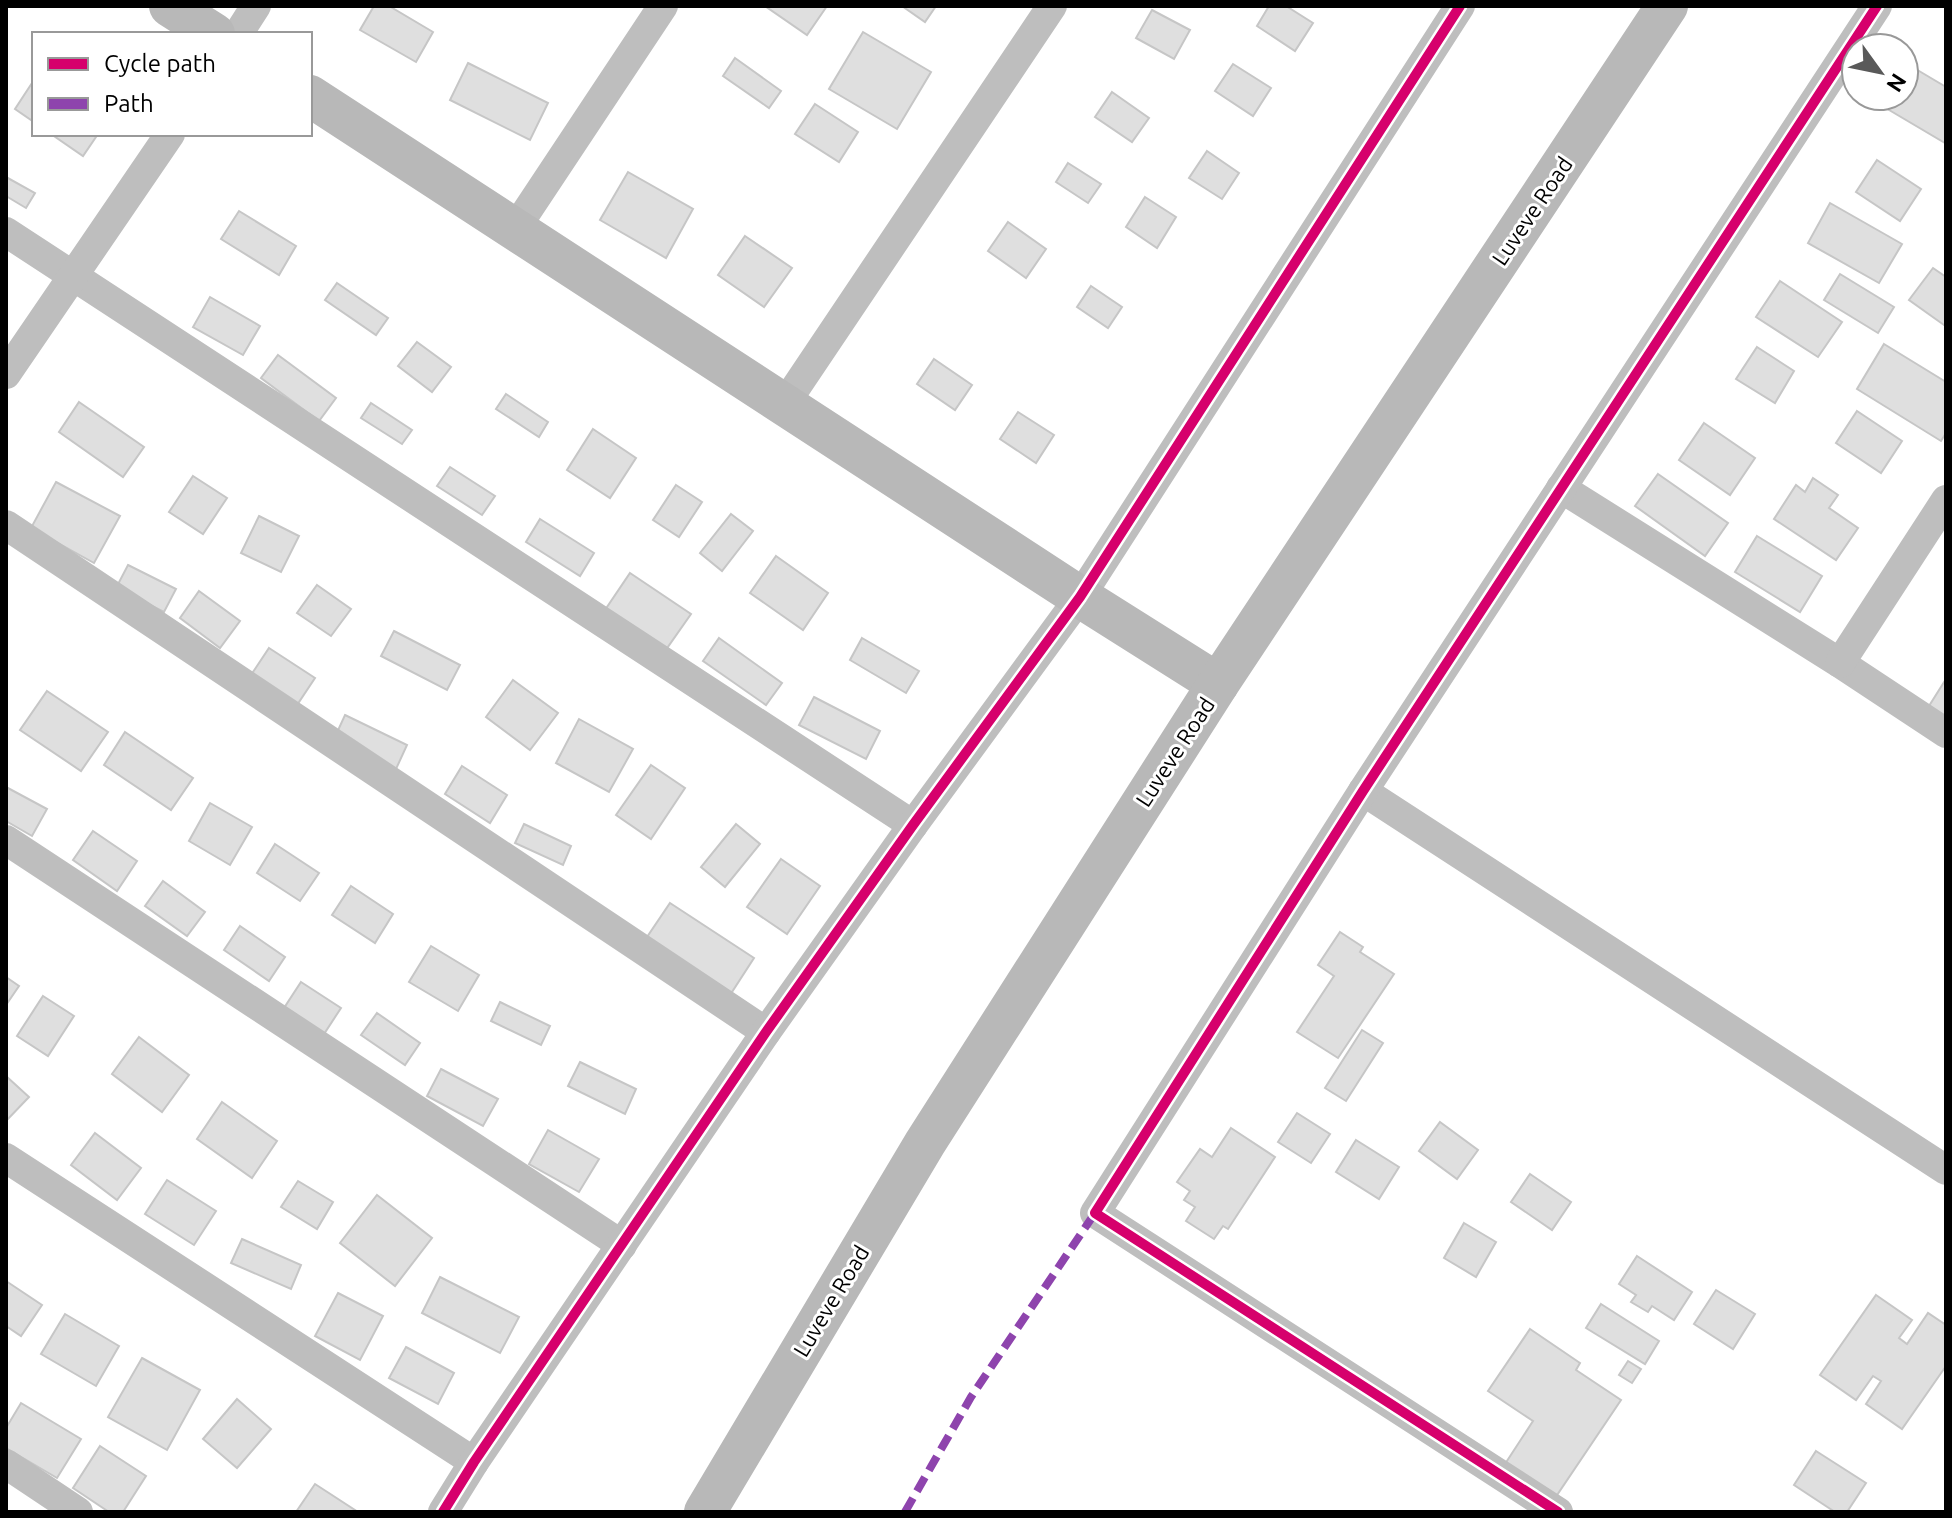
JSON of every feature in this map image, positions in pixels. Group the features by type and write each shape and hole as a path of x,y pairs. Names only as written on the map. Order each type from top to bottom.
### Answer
{"street":[{"path":"170,6 211,32"},
{"path":"239,32 256,6"},
{"path":"515,229 663,6"},
{"path":"784,405 1052,6"},
{"path":"443,1512 766,1032 1080,597 1460,6"},
{"name":"Luveve Road","path":"705,1512 925,1143 1218,684 1667,6"},
{"path":"1558,1512 1095,1213 1363,791 1877,6"},
{"path":"312,97 1218,684"},
{"path":"6,374 169,136"},
{"path":"6,232 913,825"},
{"path":"1561,488 1946,733"},
{"path":"1840,663 1946,500"},
{"path":"6,525 766,1032"},
{"path":"1363,791 1946,1170"},
{"path":"6,840 622,1245"},
{"path":"6,1158 474,1462"},
{"path":"6,1464 78,1512"}],"building":[{"path":"374,6 389,6 433,32 416,62 360,30"},
{"path":"765,6 827,6 807,35"},
{"path":"902,6 936,6 925,22"},
{"path":"1269,6 1286,6 1313,23 1295,51 1257,26"},
{"path":"1152,10 1190,30 1174,59 1136,38"},
{"path":"863,32 931,72 897,129 829,89"},
{"path":"735,58 781,91 769,108 723,76"},
{"path":"468,63 548,103 530,140 450,100"},
{"path":"1233,64 1271,88 1253,116 1215,91"},
{"path":"1920,72 1946,87 1945,143 1892,112 1920,112"},
{"path":"32,83 32,121 15,109"},
{"path":"1112,92 1149,118 1132,142 1095,117"},
{"path":"815,104 858,132 839,162 795,134"},
{"path":"54,136 97,136 83,156"},
{"path":"1207,151 1239,173 1222,199 1189,178"},
{"path":"1877,160 1921,189 1900,221 1856,192"},
{"path":"1068,163 1101,184 1088,203 1056,182"},
{"path":"628,172 693,209 666,258 600,220"},
{"path":"6,177 35,193 26,208 6,196"},
{"path":"1145,197 1176,217 1157,248 1126,227"},
{"path":"1830,203 1902,244 1879,283 1808,243"},
{"path":"239,211 296,246 279,275 221,239"},
{"path":"1008,222 1046,249 1026,278 988,251"},
{"path":"745,236 792,268 764,307 718,275"},
{"path":"1933,268 1946,277 1944,325 1909,300"},
{"path":"1840,274 1894,307 1878,333 1824,300"},
{"path":"1780,281 1842,322 1818,357 1756,317"},
{"path":"337,283 388,318 376,335 325,300"},
{"path":"1091,286 1122,307 1108,328 1077,307"},
{"path":"210,297 260,326 243,355 193,327"},
{"path":"417,342 451,367 432,392 398,366"},
{"path":"1884,344 1946,382 1946,433 1941,441 1857,389"},
{"path":"1757,347 1794,371 1775,403 1736,379"},
{"path":"278,355 336,398 319,421 261,378"},
{"path":"934,359 972,385 955,410 917,384"},
{"path":"506,394 548,422 539,437 496,409"},
{"path":"79,402 144,447 123,477 59,432"},
{"path":"371,403 412,430 402,444 361,418"},
{"path":"1857,411 1902,441 1881,473 1836,443"},
{"path":"1018,412 1054,435 1036,463 1000,439"},
{"path":"1704,423 1755,458 1730,495 1679,460"},
{"path":"593,429 636,458 610,498 567,470"},
{"path":"450,467 495,496 482,515 437,486"},
{"path":"1658,474 1728,523 1705,556 1635,506"},
{"path":"193,476 227,498 203,534 169,512"},
{"path":"1813,478 1838,495 1829,508 1858,528 1836,560 1774,519 1796,485 1805,492"},
{"path":"56,482 120,516 94,563 31,528"},
{"path":"676,485 702,502 679,537 653,520"},
{"path":"731,514 753,531 722,571 700,553"},
{"path":"259,516 299,536 281,572 241,553"},
{"path":"540,519 594,553 580,576 526,542"},
{"path":"1757,536 1822,576 1800,612 1735,572"},
{"path":"776,556 828,593 803,630 750,593"},
{"path":"128,565 176,589 164,612 116,588"},
{"path":"630,573 691,614 665,651 605,610"},
{"path":"317,585 351,609 331,636 297,613"},
{"path":"199,591 240,621 220,648 180,618"},
{"path":"394,631 460,665 447,690 381,656"},
{"path":"719,638 782,683 766,705 703,661"},
{"path":"862,638 919,671 906,693 850,660"},
{"path":"269,648 315,678 297,705 251,675"},
{"path":"1946,679 1946,717 1929,706"},
{"path":"513,680 558,713 530,750 486,717"},
{"path":"47,691 108,732 81,771 20,730"},
{"path":"814,697 880,731 866,759 799,725"},
{"path":"345,715 407,745 396,769 334,739"},
{"path":"579,719 633,749 609,792 556,763"},
{"path":"125,732 193,778 171,810 104,765"},
{"path":"651,765 685,788 651,839 616,815"},
{"path":"462,766 507,795 490,823 445,794"},
{"path":"6,787 47,809 32,836 6,821"},
{"path":"210,803 252,827 230,865 189,841"},
{"path":"524,824 571,846 563,865 515,843"},
{"path":"736,824 760,844 725,887 701,867"},
{"path":"93,831 137,861 117,891 73,860"},
{"path":"275,844 319,873 300,901 257,873"},
{"path":"781,859 820,886 787,934 747,907"},
{"path":"163,881 205,912 187,936 145,906"},
{"path":"351,886 393,914 375,943 332,915"},
{"path":"670,903 754,958 730,995 645,940"},
{"path":"240,926 285,957 269,981 224,950"},
{"path":"1340,932 1363,947 1360,952 1394,974 1338,1058 1297,1032 1334,976 1318,965"},
{"path":"431,946 479,975 458,1011 409,982"},
{"path":"6,977 19,986 6,1005"},
{"path":"301,982 341,1008 324,1034 284,1008"},
{"path":"43,996 74,1016 48,1056 17,1036"},
{"path":"500,1002 550,1026 541,1045 491,1021"},
{"path":"377,1013 420,1043 405,1065 361,1035"},
{"path":"1362,1030 1383,1043 1346,1101 1325,1088"},
{"path":"139,1037 189,1075 162,1112 112,1074"},
{"path":"580,1062 636,1089 625,1114 568,1086"},
{"path":"441,1069 498,1099 483,1126 427,1096"},
{"path":"6,1076 29,1097 6,1121"},
{"path":"222,1102 277,1141 252,1178 197,1139"},
{"path":"1297,1113 1330,1134 1311,1163 1278,1142"},
{"path":"1440,1122 1478,1150 1457,1179 1419,1151"},
{"path":"1231,1128 1275,1157 1228,1229 1223,1226 1214,1239 1186,1221 1195,1207 1184,1200 1190,1191 1177,1182 1200,1149 1212,1157"},
{"path":"548,1130 599,1159 579,1192 529,1164"},
{"path":"95,1133 141,1168 117,1200 71,1165"},
{"path":"1356,1140 1399,1167 1379,1199 1336,1172"},
{"path":"1530,1174 1571,1202 1552,1230 1511,1202"},
{"path":"167,1180 216,1211 194,1245 145,1214"},
{"path":"298,1181 333,1202 317,1229 281,1207"},
{"path":"377,1195 432,1238 395,1286 340,1243"},
{"path":"1464,1223 1496,1242 1476,1277 1444,1258"},
{"path":"242,1239 301,1265 291,1289 231,1263"},
{"path":"1637,1256 1692,1292 1674,1320 1652,1306 1648,1312 1631,1302 1636,1295 1619,1284"},
{"path":"440,1277 519,1317 500,1353 422,1313"},
{"path":"6,1281 42,1305 21,1336 6,1326"},
{"path":"1716,1290 1755,1314 1733,1349 1694,1324"},
{"path":"338,1293 383,1316 360,1360 315,1336"},
{"path":"1876,1295 1912,1320 1899,1338 1907,1344 1928,1313 1946,1325 1946,1366 1902,1429 1866,1404 1881,1381 1873,1376 1856,1400 1820,1375"},
{"path":"1601,1304 1659,1341 1645,1364 1586,1328"},
{"path":"65,1314 119,1346 96,1386 41,1354"},
{"path":"1530,1329 1580,1363 1576,1370 1621,1400 1555,1498 1505,1464 1533,1421 1488,1391"},
{"path":"406,1347 454,1373 438,1404 389,1378"},
{"path":"142,1358 200,1390 167,1450 108,1417"},
{"path":"1628,1361 1641,1369 1632,1383 1619,1375"},
{"path":"237,1399 271,1429 237,1468 203,1439"},
{"path":"21,1403 81,1439 57,1478 6,1448 6,1428"},
{"path":"100,1446 146,1476 123,1512 109,1512 73,1488"},
{"path":"1816,1451 1866,1483 1847,1512 1835,1512 1794,1485"},
{"path":"315,1484 358,1512 296,1512"}],"marked path":[{"path":"905,1512 971,1397 1095,1213"}],"cycle path":[{"path":"443,1512 766,1032 1080,597 1460,6"},
{"path":"1558,1512 1095,1213 1363,791 1877,6"}]}
